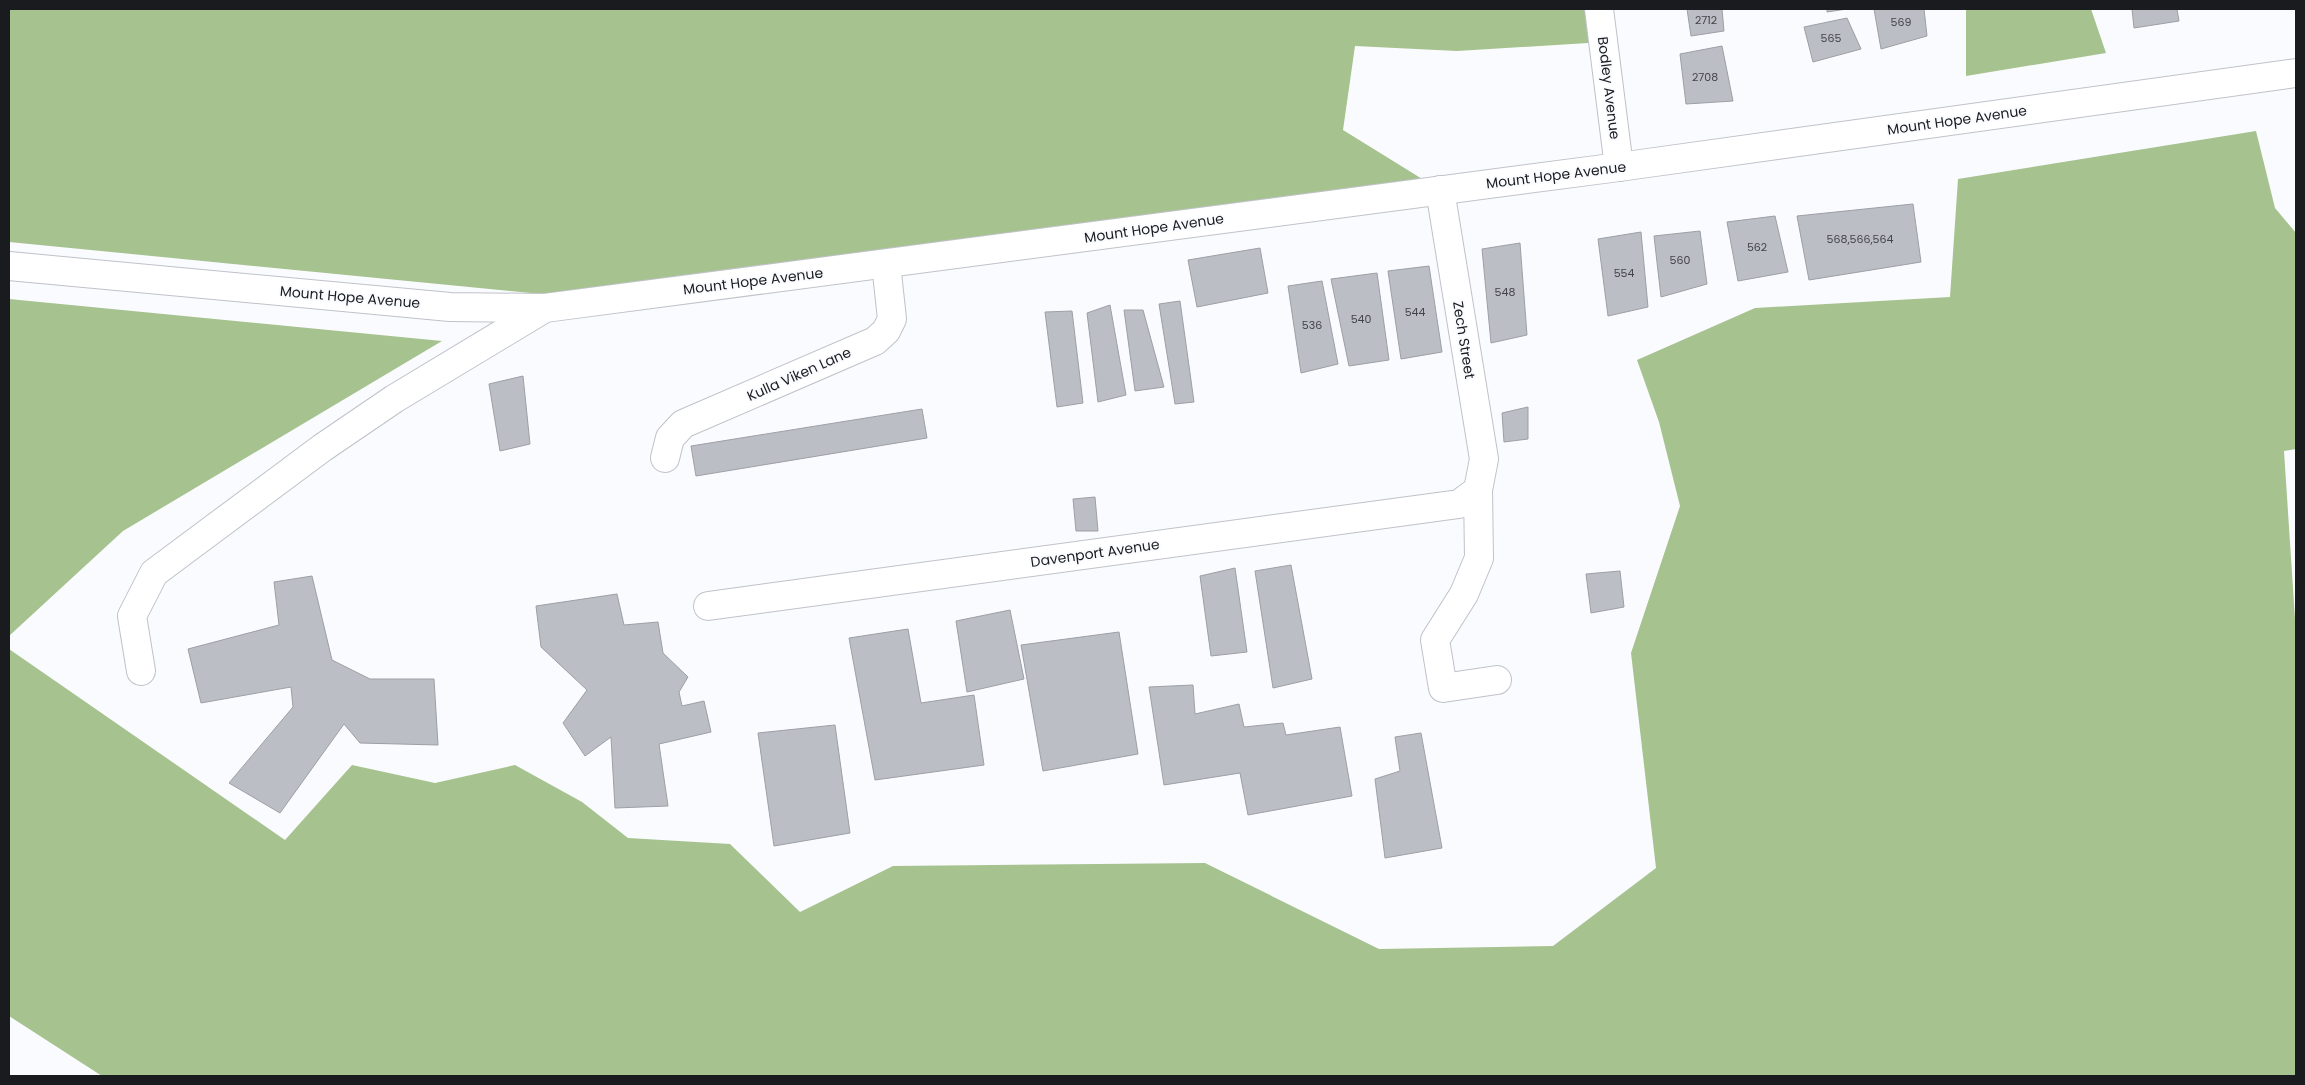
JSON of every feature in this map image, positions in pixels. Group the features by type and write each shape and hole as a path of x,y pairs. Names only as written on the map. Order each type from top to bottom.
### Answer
{"street":[{"name":"Bodley Avenue","path":"1599,9 1619,167"},
{"name":"Mount Hope Avenue","path":"9,266 450,307 545,308 1619,167 2296,73"},
{"name":"Zech Street","path":"1440,190 1484,459 1478,490 1479,558 1464,594 1435,640 1443,688 1496,680"},
{"name":"Kulla Viken Lane","path":"665,458 670,438 684,424 874,341 886,331 892,319 886,264"},
{"path":"141,671 132,616 154,573 330,442 394,398 545,308"},
{"name":"Davenport Avenue","path":"708,606 1459,504 1478,490"}],"green space":[{"path":"9,9 1599,9 1604,42 1457,51 1355,46 1343,130 1440,190 545,308 530,293 9,242"},
{"path":"1966,9 2091,9 2106,53 1966,76"},
{"path":"2256,131 2275,208 2296,233 2296,449 2284,451 2296,634 2296,1076 102,1076 9,1016 9,649 285,840 352,765 435,783 515,765 582,802 628,838 730,844 800,912 893,866 1205,863 1379,949 1553,946 1656,868 1631,653 1680,506 1659,422 1637,360 1755,308 1950,297 1958,179"},
{"path":"9,299 442,341 123,531 9,636"}],"building":[{"path":"1687,9 1722,9 1724,31 1691,36"},
{"path":"1827,9 1847,9 1827,12"},
{"path":"1874,9 1924,9 1927,36 1881,49"},
{"path":"2132,9 2177,9 2179,21 2134,28"},
{"path":"1847,18 1861,49 1813,62 1804,27"},
{"path":"1722,46 1733,101 1686,104 1680,54"},
{"path":"1913,204 1921,262 1809,280 1797,216"},
{"path":"1775,216 1788,272 1738,281 1727,222"},
{"path":"1700,231 1707,284 1661,297 1654,236"},
{"path":"1641,232 1648,307 1608,316 1598,239"},
{"path":"1520,243 1527,335 1491,343 1482,249"},
{"path":"1260,248 1268,293 1197,307 1188,260"},
{"path":"1429,266 1442,352 1401,359 1388,271"},
{"path":"1377,273 1389,360 1349,366 1331,279"},
{"path":"1322,281 1338,364 1301,373 1288,286"},
{"path":"1180,301 1194,402 1175,404 1159,304"},
{"path":"1110,305 1126,395 1098,402 1087,313"},
{"path":"1124,310 1143,310 1164,387 1135,391"},
{"path":"1072,311 1083,403 1057,407 1045,312"},
{"path":"523,376 530,444 500,451 489,384"},
{"path":"1528,407 1528,439 1504,442 1502,413"},
{"path":"922,409 927,438 696,476 691,446"},
{"path":"1095,497 1098,531 1076,531 1073,499"},
{"path":"1291,565 1312,679 1273,688 1255,571"},
{"path":"1235,568 1247,652 1211,656 1200,576"},
{"path":"1620,571 1624,607 1591,613 1586,574"},
{"path":"312,576 332,660 370,679 434,679 438,745 360,743 344,724 280,813 229,783 293,707 291,687 201,703 188,649 279,625 274,582"},
{"path":"617,594 624,625 658,622 663,653 688,677 679,692 682,706 704,701 711,732 659,744 668,806 615,808 611,737 585,756 563,723 587,690 541,647 536,606"},
{"path":"1010,610 1024,679 967,692 956,621"},
{"path":"908,629 921,703 974,695 984,765 875,780 849,638"},
{"path":"1119,632 1138,754 1043,771 1021,645"},
{"path":"1193,685 1195,714 1239,704 1244,727 1283,723 1286,735 1340,727 1352,796 1248,815 1240,773 1164,785 1149,687"},
{"path":"835,725 850,833 774,846 758,733"},
{"path":"1421,733 1442,848 1385,858 1375,779 1400,771 1395,737"}]}
